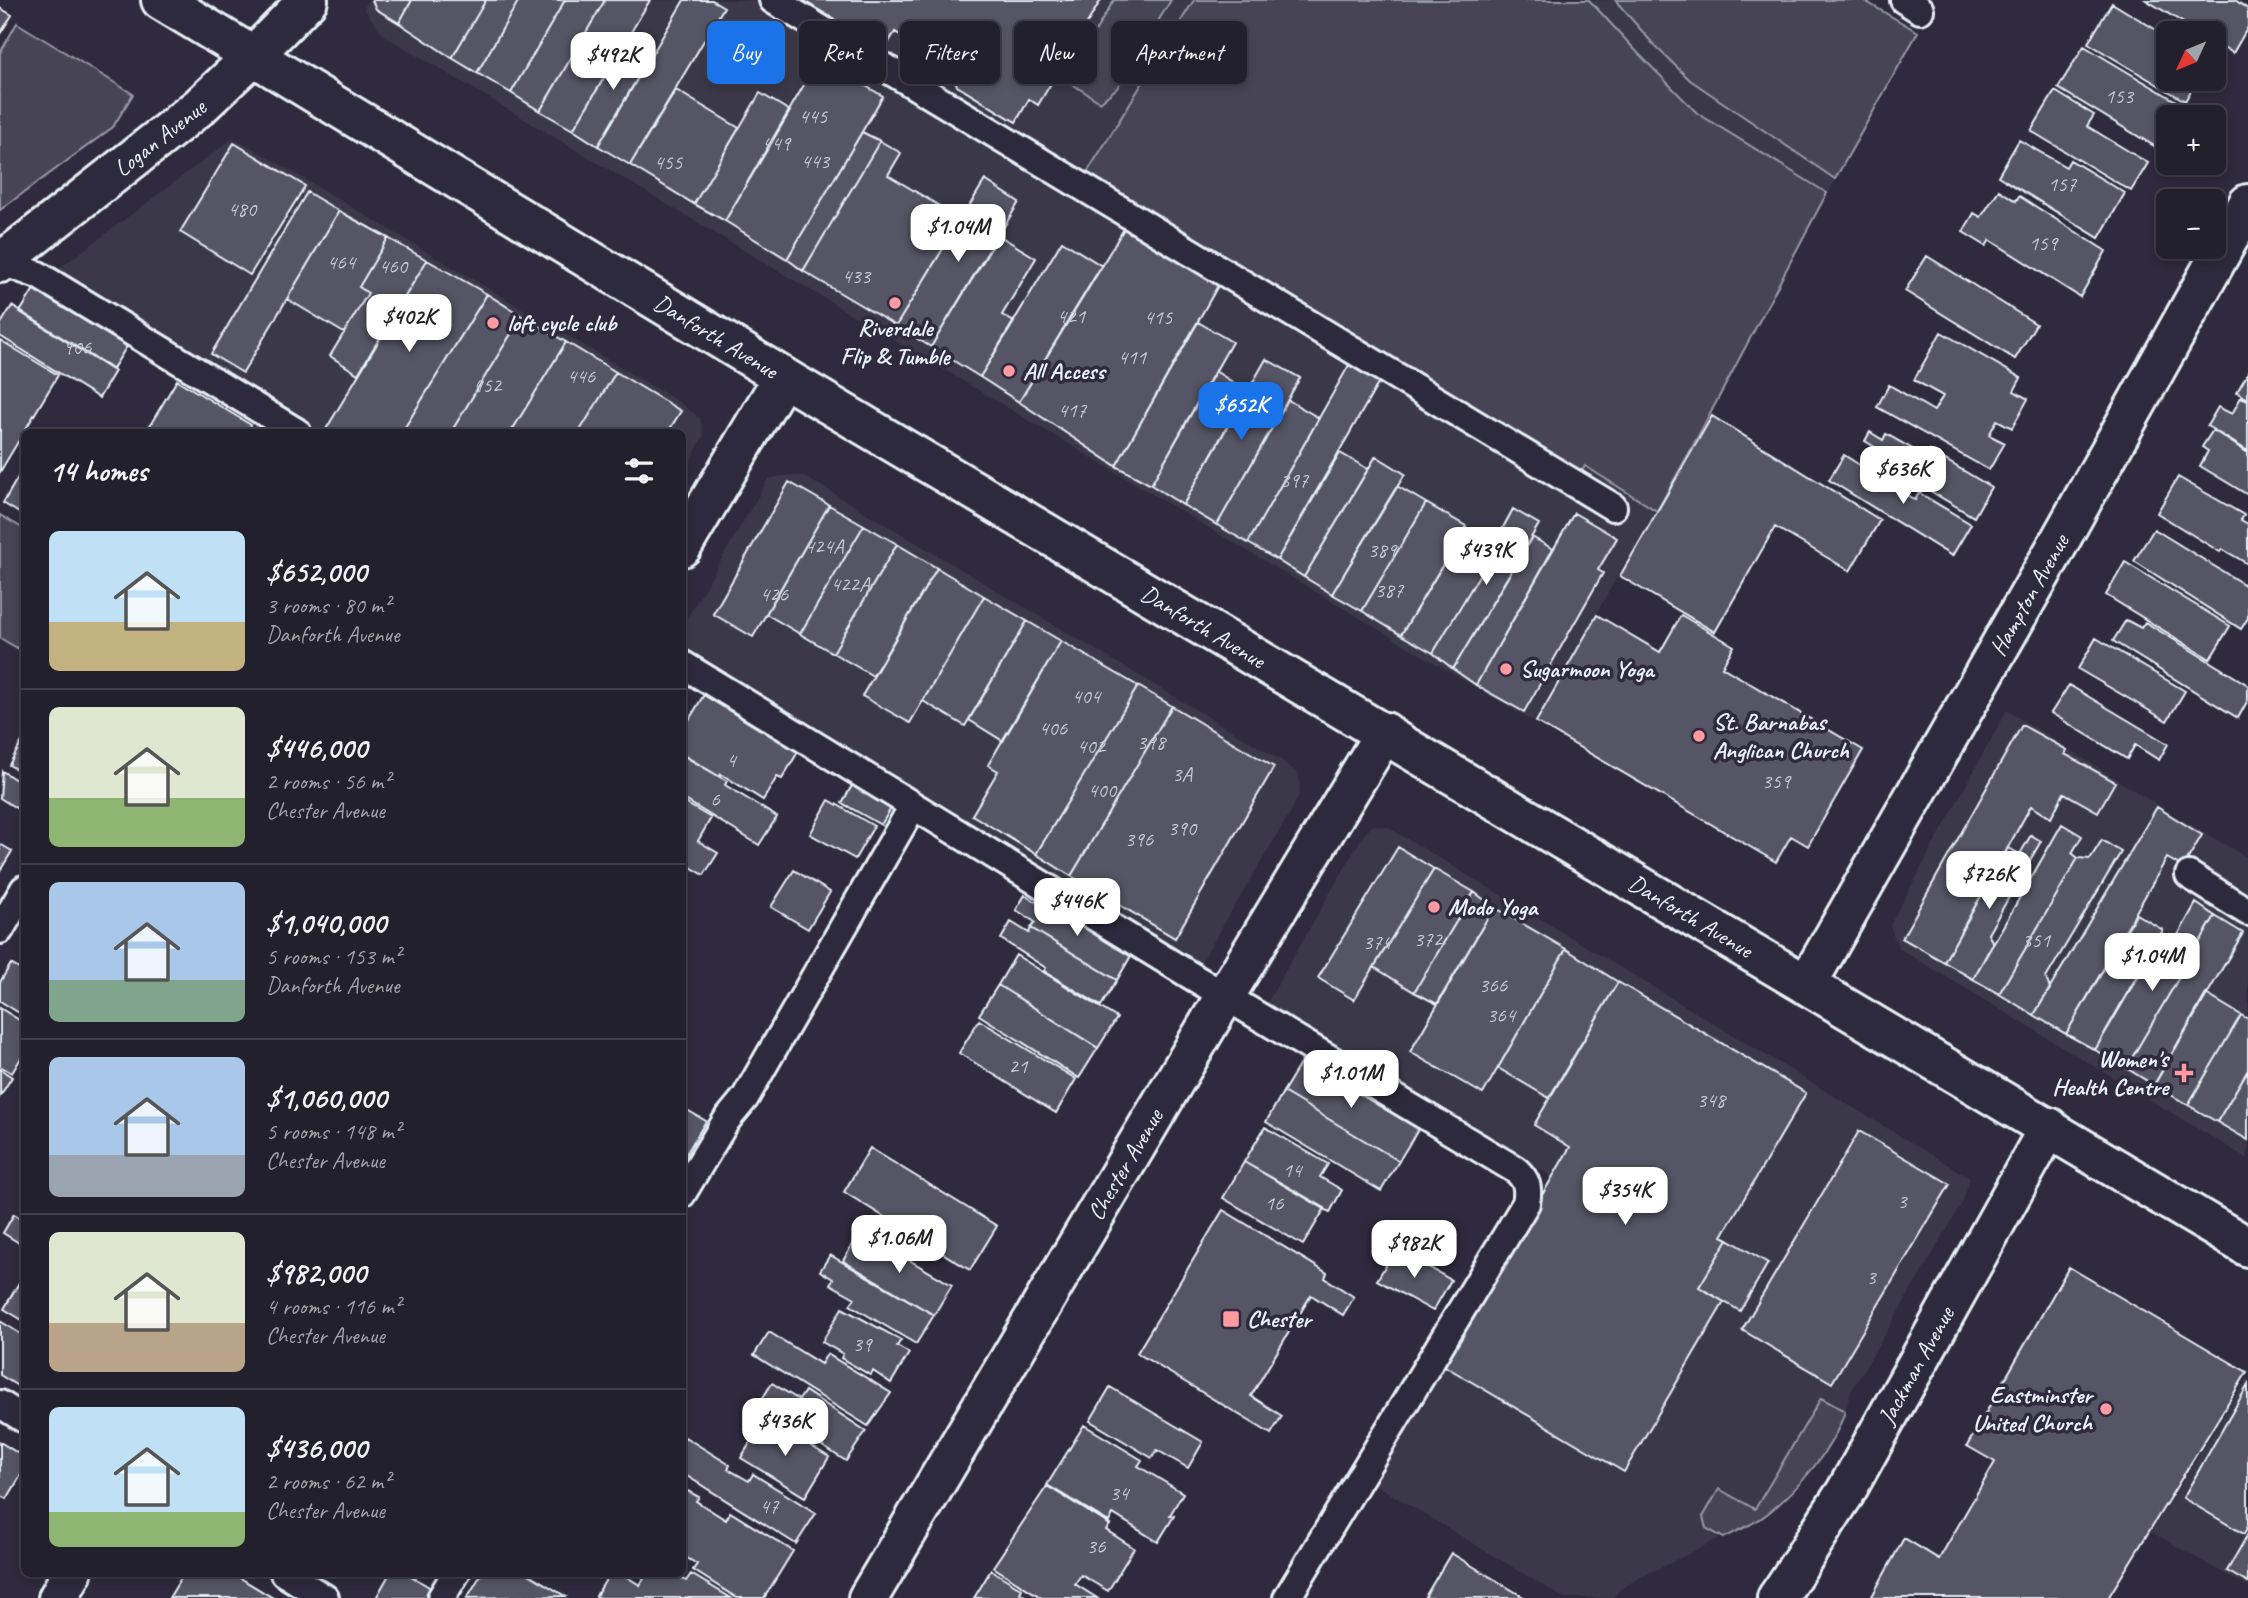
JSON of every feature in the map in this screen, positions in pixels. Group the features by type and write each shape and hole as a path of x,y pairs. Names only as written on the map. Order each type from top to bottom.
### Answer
{"street":[{"name":"Danforth Avenue","path":"161,0 783,377 1385,732 2248,1247"},
{"name":"Logan Avenue","path":"1,262 199,107 254,56 308,0"},
{"name":"Hampton Avenue","path":"1807,984 2248,204"},
{"path":"686,540 783,377"},
{"name":"Chester Avenue","path":"868,1598 1385,732"},
{"name":"Jackman Avenue","path":"1777,1598 1845,1493 2049,1127"},
{"path":"58,1598 70,1577"}],"lane":[{"path":"773,0 1613,507"},
{"path":"1,262 38,275 289,429"},
{"path":"686,666 1225,996 1516,1170 1526,1179 1526,1203 1287,1598"},
{"path":"686,1187 726,1121 745,1098 913,806"},
{"path":"2189,875 2248,912"},
{"path":"0,930 21,894"},
{"path":"0,1404 21,1417"},
{"path":"291,1577 325,1598"},
{"path":"441,1598 454,1577"}],"shaded area":[{"path":"368,0 1863,0 1918,32 1754,327 1711,414 1534,722 383,35 364,9"},
{"path":"1114,0 1171,0 1158,21 1111,21 1111,84 1119,84 1100,102 1072,84 1097,84 1097,28"},
{"path":"1194,0 1589,0 1697,113 1827,193 1657,511 1585,466 1579,475 1083,179 1142,84 1247,84 1247,21 1181,21"},
{"path":"1615,0 1863,0 1918,32 1835,179 1690,80 1654,45"},
{"path":"17,23 133,94 113,127 0,210 0,53"},
{"path":"232,139 246,144 679,402 700,418 704,435 686,470 686,429 307,429 49,276"},
{"path":"803,476 1284,762 1299,775 1300,792 1292,810 1199,966 686,657 686,620 768,479"},
{"path":"0,515 21,527 21,650 0,638"},
{"path":"2007,710 2162,808 2248,858 2248,895 2244,902 2248,906 2248,1159 1898,948 1890,925"},
{"path":"1373,825 1388,827 1970,1178 1962,1204 1851,1392 1841,1425 1811,1471 1766,1515 1649,1572 1619,1590 1613,1598 1564,1598 1372,1483 1552,1177 1265,1006 1364,834"},
{"path":"2248,1376 2248,1587 2151,1532"},
{"path":"1821,1398 1845,1411 1823,1454 1802,1481 1762,1518 1724,1538 1706,1528 1703,1517 1719,1489 1755,1509"}],"building":[{"path":"372,0 412,0 399,23 376,9"},
{"path":"412,0 486,0 452,58 399,23"},
{"path":"486,0 519,0 477,73 452,58"},
{"path":"519,0 565,0 511,93 477,73"},
{"path":"565,0 605,0 540,111 511,93"},
{"path":"605,0 650,0 573,130 540,111"},
{"path":"684,0 712,0 724,7 716,21 707,21 707,36 630,165 598,146"},
{"path":"802,0 1101,0 1088,21 1014,21 1014,84 1051,84 1038,105 1029,99 1016,122 956,84 1000,84 1000,21 900,21 900,35 895,32 886,47 886,21 836,21"},
{"path":"2146,0 2235,0 2248,9 2248,27 2233,53 2226,49 2226,21 2180,21"},
{"path":"2112,3 2156,30 2156,84 2088,43"},
{"path":"0,8 12,15 0,34"},
{"path":"628,38 652,53 598,146 573,130"},
{"path":"2084,46 2181,104 2156,105 2156,147 2058,88"},
{"path":"804,84 862,84 883,96 787,259 725,221"},
{"path":"676,90 739,128 694,204 630,165"},
{"path":"2055,91 2094,115 2087,126 2148,163 2131,191 2031,131"},
{"path":"2168,91 2191,91 2185,101"},
{"path":"760,93 790,111 725,221 694,204"},
{"path":"862,132 880,141 803,271 787,259"},
{"path":"2019,140 2066,167 2070,160 2125,193 2099,238 1998,176"},
{"path":"880,141 901,153 888,175 961,219 896,326 803,271"},
{"path":"234,143 305,186 250,275 180,232"},
{"path":"985,180 1019,202 931,347 896,326"},
{"path":"1999,190 2016,201 2019,196 2106,251 2080,297 1990,240 1986,246 1963,232 1974,213 1981,217"},
{"path":"307,192 339,211 243,373 211,354"},
{"path":"339,211 388,238 359,287 368,293 344,333 287,299"},
{"path":"1125,227 1220,282 1116,466 1019,402"},
{"path":"998,235 1036,258 1002,315 1014,322 980,377 931,347"},
{"path":"388,238 427,260 358,374 330,356 368,293 359,287"},
{"path":"1062,241 1102,266 1019,402 980,377"},
{"path":"1927,256 2036,324 2015,359 1905,291"},
{"path":"427,260 487,294 404,429 326,429"},
{"path":"34,289 127,346 112,370 20,312"},
{"path":"487,294 522,316 453,429 404,429"},
{"path":"12,306 115,371 99,398 0,336 0,325"},
{"path":"522,316 566,342 513,429 453,429"},
{"path":"1198,322 1232,342 1151,485 1116,466"},
{"path":"1941,332 2021,378 2014,391 2028,399 2012,428 1997,420 1989,435 2005,443 1989,470 1877,407 1889,385 1934,411 1943,396 1914,380"},
{"path":"0,340 58,375 26,429 21,429 21,437 0,472"},
{"path":"566,342 616,372 581,429 513,429"},
{"path":"1266,359 1300,378 1217,525 1183,505"},
{"path":"1349,365 1379,382 1277,560 1248,543"},
{"path":"1215,371 1247,391 1183,505 1151,485"},
{"path":"616,372 681,411 670,429 581,429"},
{"path":"2248,373 2248,399 2237,392"},
{"path":"177,380 251,425 249,429 148,429"},
{"path":"2241,397 2248,400 2248,451 2207,426 2218,407 2232,414"},
{"path":"1288,400 1319,418 1248,543 1217,525"},
{"path":"1712,416 1880,520 1850,571 1775,527 1715,632 1620,576"},
{"path":"2213,430 2248,453 2248,495 2200,466 2208,451 2202,447"},
{"path":"1870,432 1883,440 1886,434 1927,457 1930,451 1991,487 1974,517 1873,457 1878,449 1865,441"},
{"path":"1340,453 1368,469 1304,577 1277,560"},
{"path":"1844,455 1915,500 1919,493 1971,524 1952,556 1829,480"},
{"path":"1376,456 1405,474 1332,594 1304,577"},
{"path":"21,472 21,514 3,503"},
{"path":"2178,477 2244,515 2241,520 2248,524 2248,564 2222,549 2220,552 2157,513"},
{"path":"789,482 829,505 753,637 713,614"},
{"path":"1397,486 1426,503 1362,611 1332,594"},
{"path":"1426,503 1466,526 1401,635 1362,611"},
{"path":"829,505 864,525 800,634 766,614"},
{"path":"1513,509 1539,524 1453,669 1433,653 1487,562"},
{"path":"1574,513 1617,538 1598,570 1603,573 1524,712 1476,685"},
{"path":"864,525 897,544 833,653 800,634"},
{"path":"2154,529 2248,587 2248,618 2241,629 2134,561"},
{"path":"1532,537 1553,549 1476,685 1453,669"},
{"path":"897,544 937,568 873,676 833,653"},
{"path":"1455,544 1487,562 1433,653 1401,635"},
{"path":"2125,562 2230,626 2210,659 2106,595"},
{"path":"937,568 984,596 910,723 862,696"},
{"path":"984,596 1027,621 965,726 923,701"},
{"name":"St. Barnabas Anglican Church","path":"1597,615 1660,652 1681,615 1734,646 1722,667 1863,750 1808,846 1791,836 1776,862 1536,722"},
{"path":"2126,620 2141,628 2145,622 2248,685 2248,700 2238,718 2113,641"},
{"path":"1027,621 1061,641 1003,741 969,720"},
{"path":"2096,638 2185,691 2167,721 2078,669"},
{"path":"1061,641 1138,686 1036,854 972,815 998,771 988,765"},
{"path":"2069,685 2168,744 2159,760 2135,745 2127,759 2051,713"},
{"path":"1138,686 1172,706 1071,876 1036,854"},
{"path":"705,693 799,750 782,779 777,777 763,800 686,756 687,723"},
{"path":"1172,706 1274,767 1175,938 1071,876"},
{"path":"2022,725 2067,750 2065,754 2115,782 2098,812 2064,793 2051,818 2031,806 1944,962 1902,938"},
{"path":"21,743 21,772 9,765"},
{"path":"686,757 727,781 725,785 777,817 759,845 686,800"},
{"path":"2,771 21,783 21,811 0,798"},
{"path":"854,782 893,805 881,825 842,803"},
{"path":"829,800 874,826 855,859 810,834"},
{"path":"686,803 711,818 698,841 718,853 704,875 686,864"},
{"path":"2157,807 2202,835 2183,867 2167,858 2066,1034 2034,1015"},
{"path":"2062,824 2082,836 2072,853 2078,858 1999,994 1973,979"},
{"path":"2031,835 2041,841 1988,934 1993,943 1973,979 1944,962 2008,848 2020,854"},
{"path":"2102,840 2121,852 2046,978 2050,989 2034,1015 1999,994 2078,858 2090,859"},
{"path":"0,844 12,851 0,871"},
{"path":"1398,847 1434,869 1354,1000 1318,978"},
{"path":"1434,869 1474,892 1414,992 1374,967"},
{"path":"794,870 830,892 808,929 771,907"},
{"path":"1474,892 1494,907 1437,1004 1414,992"},
{"path":"1025,895 1071,923 1074,918 1132,954 1117,980 1031,928 1035,922 1016,910"},
{"path":"2196,903 2215,916 2126,1068 2095,1050 2148,960 2163,969"},
{"path":"1494,907 1566,949 1483,1094 1410,1052"},
{"path":"2136,914 2163,930 2095,1050 2066,1034"},
{"path":"2215,916 2243,933 2154,1085 2126,1068"},
{"path":"1011,922 1029,933 1031,928 1117,980 1101,1006 1044,971 1046,968 1001,939"},
{"path":"1566,949 1618,982 1549,1098 1498,1068"},
{"path":"1016,955 1117,1018 1098,1048 998,985"},
{"path":"11,964 21,970 21,1014 0,1001 0,982"},
{"path":"1618,982 1806,1093 1722,1236 1728,1239 1699,1287 1724,1302 1624,1472 1443,1365 1570,1147 1534,1125"},
{"path":"998,985 1098,1048 1079,1078 979,1015"},
{"path":"2206,994 2241,1015 2188,1105 2154,1085"},
{"path":"0,1008 21,1021 21,1058 12,1073 0,1066"},
{"path":"2241,1015 2248,1019 2248,1070 2217,1122 2188,1105"},
{"path":"979,1020 1076,1079 1056,1113 959,1053"},
{"path":"1303,1059 1419,1128 1399,1161 1283,1092"},
{"path":"0,1069 12,1077 0,1096"},
{"path":"2248,1070 2248,1140 2217,1122"},
{"path":"1283,1092 1399,1161 1381,1191 1266,1122"},
{"path":"686,1109 706,1121 686,1154"},
{"path":"1265,1127 1328,1164 1320,1177 1342,1190 1330,1212 1244,1162"},
{"path":"1859,1131 1950,1184 1832,1383 1742,1330"},
{"path":"870,1148 997,1226 970,1270 844,1192"},
{"path":"1244,1162 1325,1208 1303,1245 1223,1198"},
{"path":"1223,1210 1327,1273 1325,1278 1354,1297 1343,1315 1311,1295 1251,1396 1282,1416 1271,1434 1137,1353"},
{"path":"14,1214 21,1218 21,1244 3,1233"},
{"path":"856,1238 881,1253 885,1246 952,1285 934,1315 843,1261"},
{"path":"1728,1239 1768,1263 1740,1311 1699,1287"},
{"path":"1396,1248 1451,1280 1433,1311 1377,1280"},
{"path":"830,1255 934,1315 916,1344 850,1305 855,1298 830,1284 833,1279 820,1271"},
{"name":"Eastminster United Church","path":"2069,1267 2247,1372 2108,1598 1871,1598 1904,1538 1939,1559 1995,1462 1967,1446"},
{"path":"21,1279 21,1319 4,1309"},
{"path":"842,1308 901,1340 897,1346 909,1353 891,1383 873,1371 870,1375 841,1358 843,1354 822,1342"},
{"path":"0,1321 21,1334 21,1388 0,1375"},
{"path":"769,1332 821,1364 827,1354 891,1393 868,1426 754,1355"},
{"path":"772,1383 799,1400 805,1391 866,1431 846,1461 758,1406"},
{"path":"2248,1385 2248,1526 2244,1534 2183,1498"},
{"path":"1110,1387 1203,1442 1188,1468 1157,1450 1152,1458 1090,1421"},
{"path":"765,1418 829,1457 805,1497 741,1458"},
{"path":"1084,1425 1142,1460 1138,1466 1183,1493 1170,1515 1174,1516 1158,1542 1113,1514 1109,1522 1047,1485"},
{"path":"686,1438 730,1465 728,1469 749,1481 753,1474 816,1513 796,1544 686,1475"},
{"path":"0,1442 21,1455 21,1475 7,1499 0,1495"},
{"path":"1047,1486 1110,1525 1106,1530 1134,1548 1108,1591 1081,1575 1075,1584 1097,1598 1042,1598 993,1567"},
{"path":"686,1490 699,1497 696,1501 726,1520 730,1512 793,1551 764,1598 737,1598 693,1570 697,1564 686,1557"},
{"path":"2248,1534 2248,1583 2227,1571"},
{"path":"1451,1553 1525,1598 1425,1597"},
{"path":"991,1570 1022,1589 1020,1593 1028,1598 974,1598"},
{"path":"691,1574 731,1598 599,1598 596,1596 608,1577 627,1577 640,1585 645,1577 680,1577 686,1581"},
{"path":"182,1577 239,1577 273,1598 169,1598"},
{"path":"388,1577 413,1577 434,1590 429,1598 376,1598"},
{"path":"480,1577 534,1577 565,1596 467,1598"}],"place":[{"name":"Riverdale Flip & Tumble","path":"895,303"},
{"name":"loft cycle club","path":"493,323"},
{"name":"All Access","path":"1009,371"},
{"name":"Sugarmoon Yoga","path":"1506,669"},
{"name":"St. Barnabas Anglican Church","path":"1699,736"},
{"name":"Modo Yoga","path":"1434,907"},
{"name":"Women's Health Centre","path":"2184,1073"},
{"name":"Chester","path":"1231,1319"},
{"name":"Eastminster United Church","path":"2106,1409"}]}
